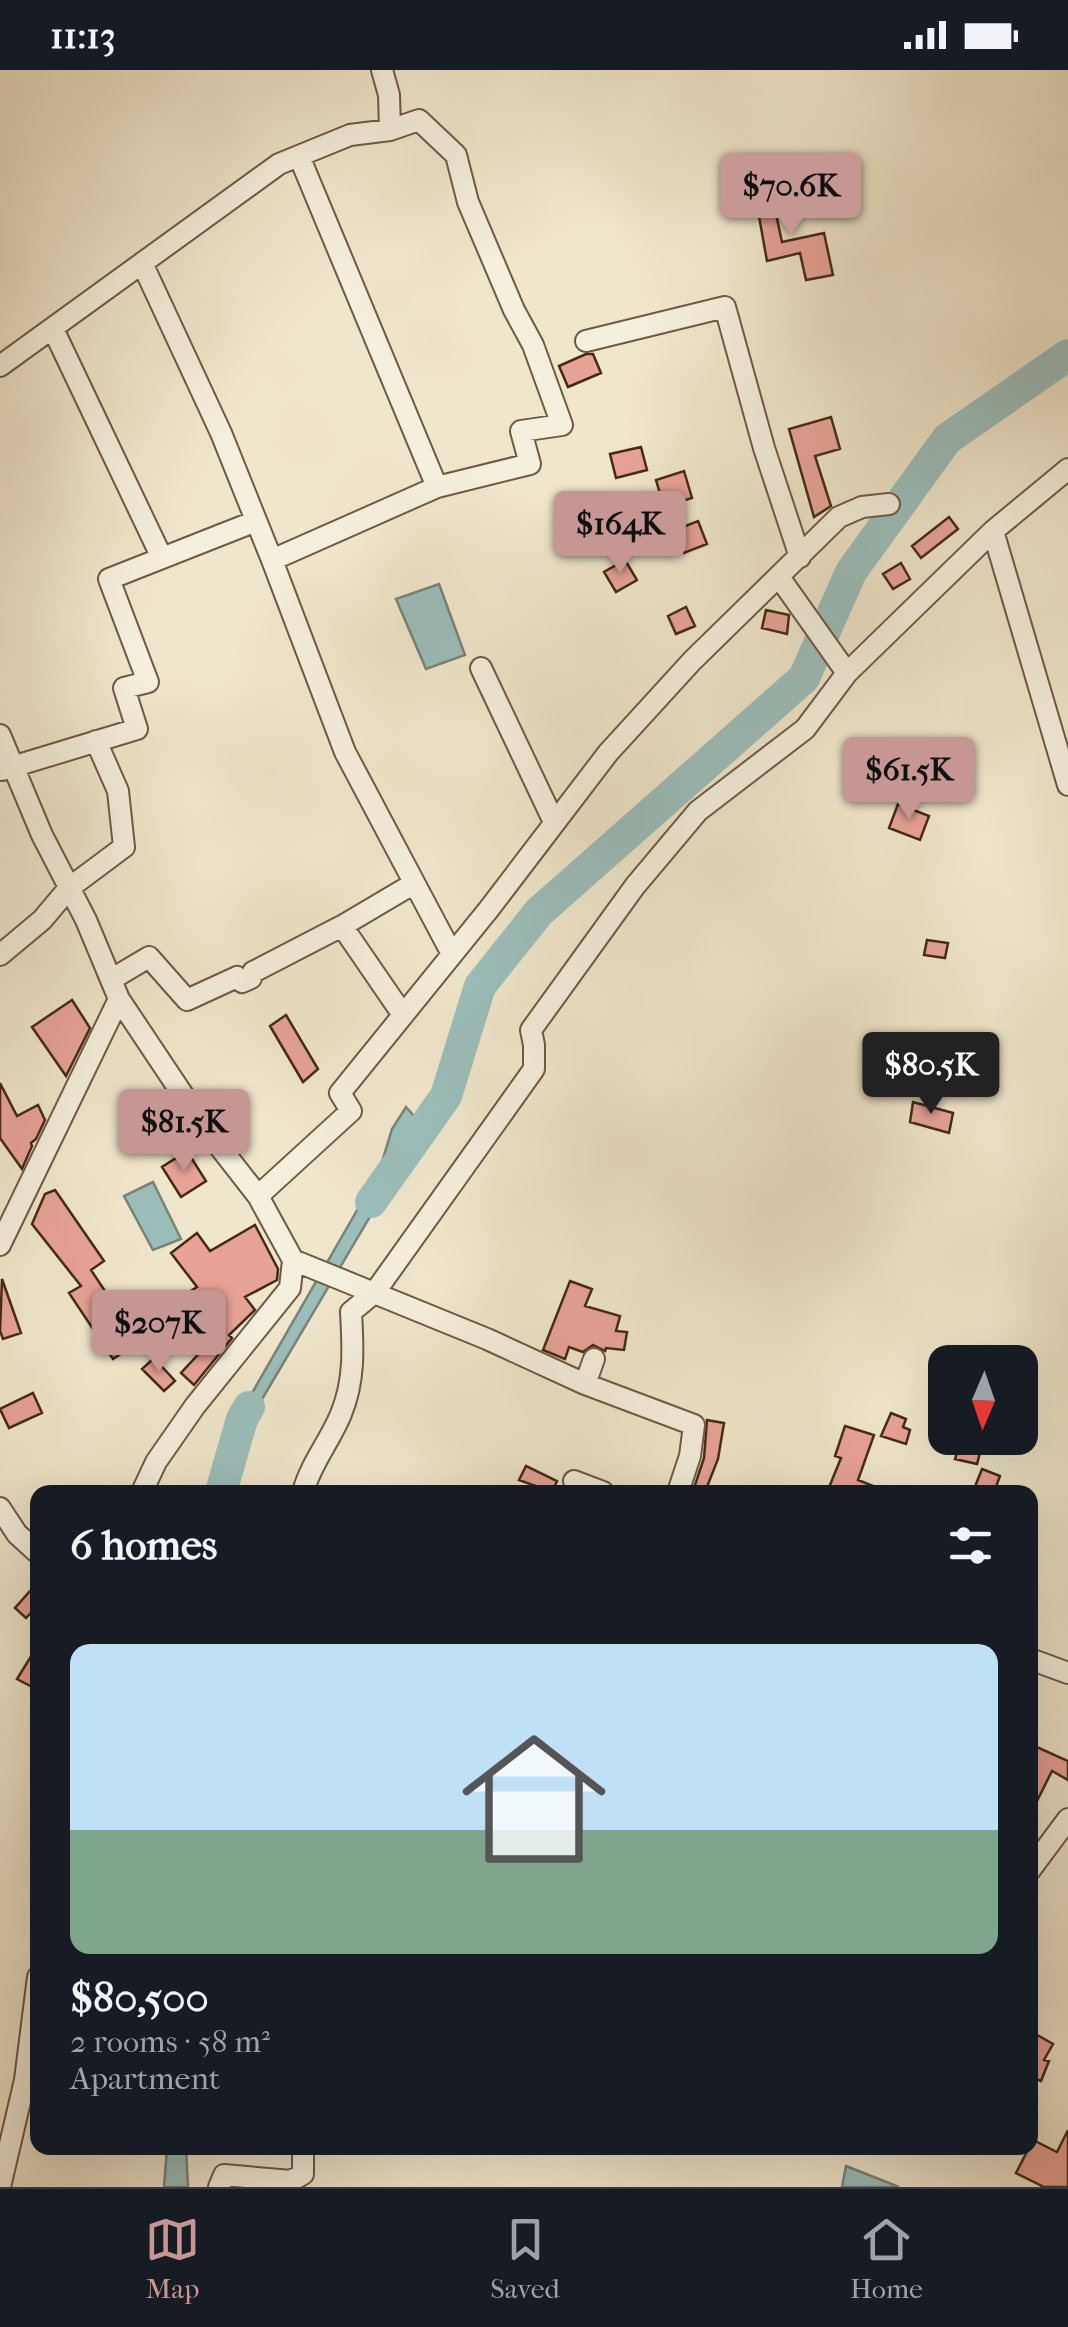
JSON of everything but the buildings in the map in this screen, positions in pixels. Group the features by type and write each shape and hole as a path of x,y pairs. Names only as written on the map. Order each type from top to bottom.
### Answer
{"street":[{"path":"382,70 389,95 390,130"},
{"path":"0,366 279,164 350,134 390,130 419,120 456,155 468,202 533,345 562,425 521,431 530,464 437,487 272,560"},
{"path":"299,156 437,487"},
{"path":"142,263 221,433 344,752 452,954"},
{"path":"586,341 725,307 764,448 800,557"},
{"path":"53,329 162,558"},
{"path":"306,1485 341,1414 354,1370 350,1312 375,1292 534,1069 531,1030 635,886 698,811 806,729 846,674 992,531 1068,470"},
{"path":"258,1196 350,1111 340,1093 608,753 656,700 839,516 862,507 889,504"},
{"path":"6,768 137,729 124,688 148,682 109,578 256,521"},
{"path":"992,531 1068,785"},
{"path":"779,576 846,674"},
{"path":"481,668 554,822"},
{"path":"0,735 6,768 70,888 116,989 205,1128 258,1196 293,1260 290,1288 195,1406 156,1462 145,1485"},
{"path":"0,955 42,920 70,888 124,847 118,790 96,741"},
{"path":"0,1245 116,989 148,957 186,1000 238,977 242,982 250,978 253,972 413,884"},
{"path":"342,926 403,1015"},
{"path":"293,1260 585,1384 694,1425 680,1485"},
{"path":"585,1384 594,1358"},
{"path":"574,1481 585,1485"},
{"path":"0,1508 30,1546"},
{"path":"1038,1662 1068,1674"},
{"path":"1038,1859 1068,1818"},
{"path":"0,2187 25,2080 30,2040"},
{"path":"220,2187 224,2175 291,2182 303,2174 303,2155"}],"water":[{"path":"439,584 465,655 426,669 396,599"},
{"path":"406,1107 416,1118 403,1134 394,1176 229,1455 228,1485 215,1485 217,1454 379,1172 392,1129"},
{"path":"153,1182 181,1239 153,1250 124,1196"},
{"path":"166,2155 186,2155 188,2187 164,2187"},
{"path":"846,2166 899,2187 842,2187"}],"waterway":[{"path":"371,1202 446,1096 480,986 539,912 804,678 851,572 947,439 1068,355"},
{"path":"223,1485 249,1407"}]}
